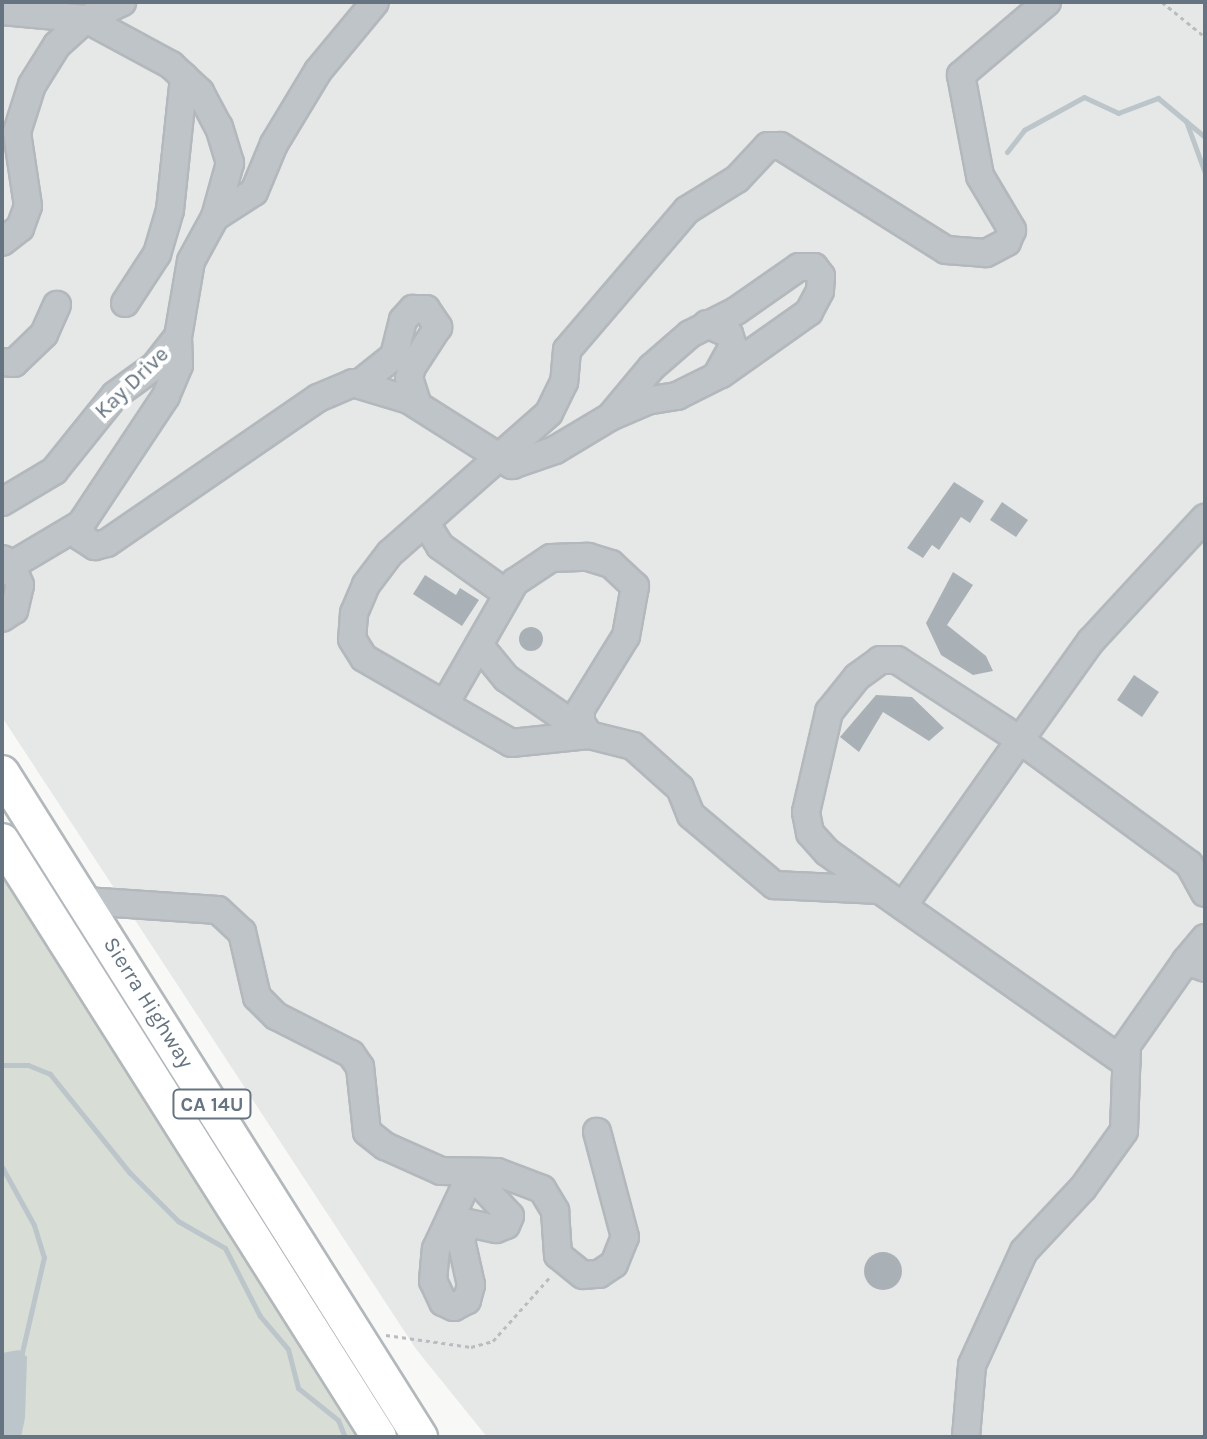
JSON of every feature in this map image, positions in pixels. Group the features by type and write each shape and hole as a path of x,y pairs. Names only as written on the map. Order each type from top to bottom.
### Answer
{"main road":[{"name":"Sierra Highway","path":"2,773 420,1437"},
{"name":"Sierra Highway","path":"2,841 379,1437"},
{"path":"51,921 85,901"}],"street":[{"path":"2,242 20,228 28,206 17,132 32,85 57,45 86,19 122,2"},
{"name":"Kay Drive","path":"2,502 54,471 115,395 155,366 178,337 191,261 215,217 254,192 274,144 318,71 375,2"},
{"path":"880,890 774,885 691,815 680,788 655,761 633,746 589,735 511,743 364,658 352,639 354,613 366,585 390,553 427,525 495,458 549,413 564,382 567,350 687,210 737,179 768,146 780,146 946,250 986,253 1007,242 1012,230 980,176 961,75 1047,2"},
{"path":"2,11 86,19 113,30 184,77 200,92 219,127 230,163 215,217"},
{"path":"125,303 157,254 170,210 184,77"},
{"path":"359,384 379,387 418,405 495,458 512,465 541,455 610,417 647,401 677,396 715,378 809,312 820,291 821,276 814,267 799,267 736,311 707,324 652,367 610,417"},
{"path":"2,362 14,363 44,334 57,305"},
{"path":"81,524 81,537 87,542 107,543 318,398 359,384 394,356 403,320 413,309 426,309 438,327 412,367 409,378 418,405"},
{"path":"707,324 729,334 733,346 715,378"},
{"path":"2,618 20,600 5,564 81,524 166,396 179,365 178,337"},
{"path":"903,906 1056,687 1205,518"},
{"path":"427,525 440,546 506,593"},
{"path":"445,704 506,593 527,571 551,558 571,556 611,564 635,586 626,636 581,709 581,723 589,735"},
{"path":"479,645 506,678 589,735"},
{"path":"1126,1063 827,852 810,833 806,812 829,712 857,677 880,660 897,660 1020,740 1189,864 1205,893"},
{"path":"85,901 218,910 242,932 257,997 276,1016 351,1054 360,1067 367,1132 385,1146 441,1171 521,1177 542,1189 555,1211 561,1263 583,1275 599,1274 614,1264 625,1237 597,1132"},
{"path":"966,1437 972,1365 1024,1251 1083,1188 1124,1131 1127,1045 1196,964 1205,938"},
{"path":"471,1174 510,1216 506,1225 496,1229 467,1223 461,1240 471,1285 467,1300 454,1307 443,1302 433,1281 436,1249 471,1174"}],"path":[{"path":"1162,2 1205,37"}],"shaded area":[{"path":"2,2 1205,2 1205,1437 487,1437 416,1349 2,717"},
{"path":"2,865 360,1437 2,1437"},
{"path":"19,1350 27,1357 25,1418 21,1437 2,1437 2,1353"}],"building":[{"path":"954,482 984,501 970,523 961,517 939,550 932,545 923,558 907,548"},
{"path":"1002,502 1028,520 1016,537 990,520"},
{"path":"953,572 973,585 947,625 986,656 993,671 973,675 941,655 926,623"},
{"path":"425,575 456,595 460,588 479,600 462,626 413,594"},
{"path":"531,627 539,631 543,639 539,647 531,651 523,647 519,639 523,631"},
{"path":"1134,675 1159,692 1142,717 1117,700"},
{"path":"876,695 912,697 944,728 929,741 883,712 859,752 840,737"},
{"path":"883,1252 897,1257 902,1271 897,1285 883,1290 869,1285 864,1271 869,1257"}],"waterway":[{"path":"1007,152 1024,130 1084,97 1118,113 1158,98 1205,137"},
{"path":"1186,121 1205,173"},
{"path":"2,1065 28,1065 50,1074 130,1173 178,1221 225,1248 260,1316 288,1349 298,1388 338,1420 345,1437"},
{"path":"2,1167 34,1225 44,1257 21,1357"}]}
